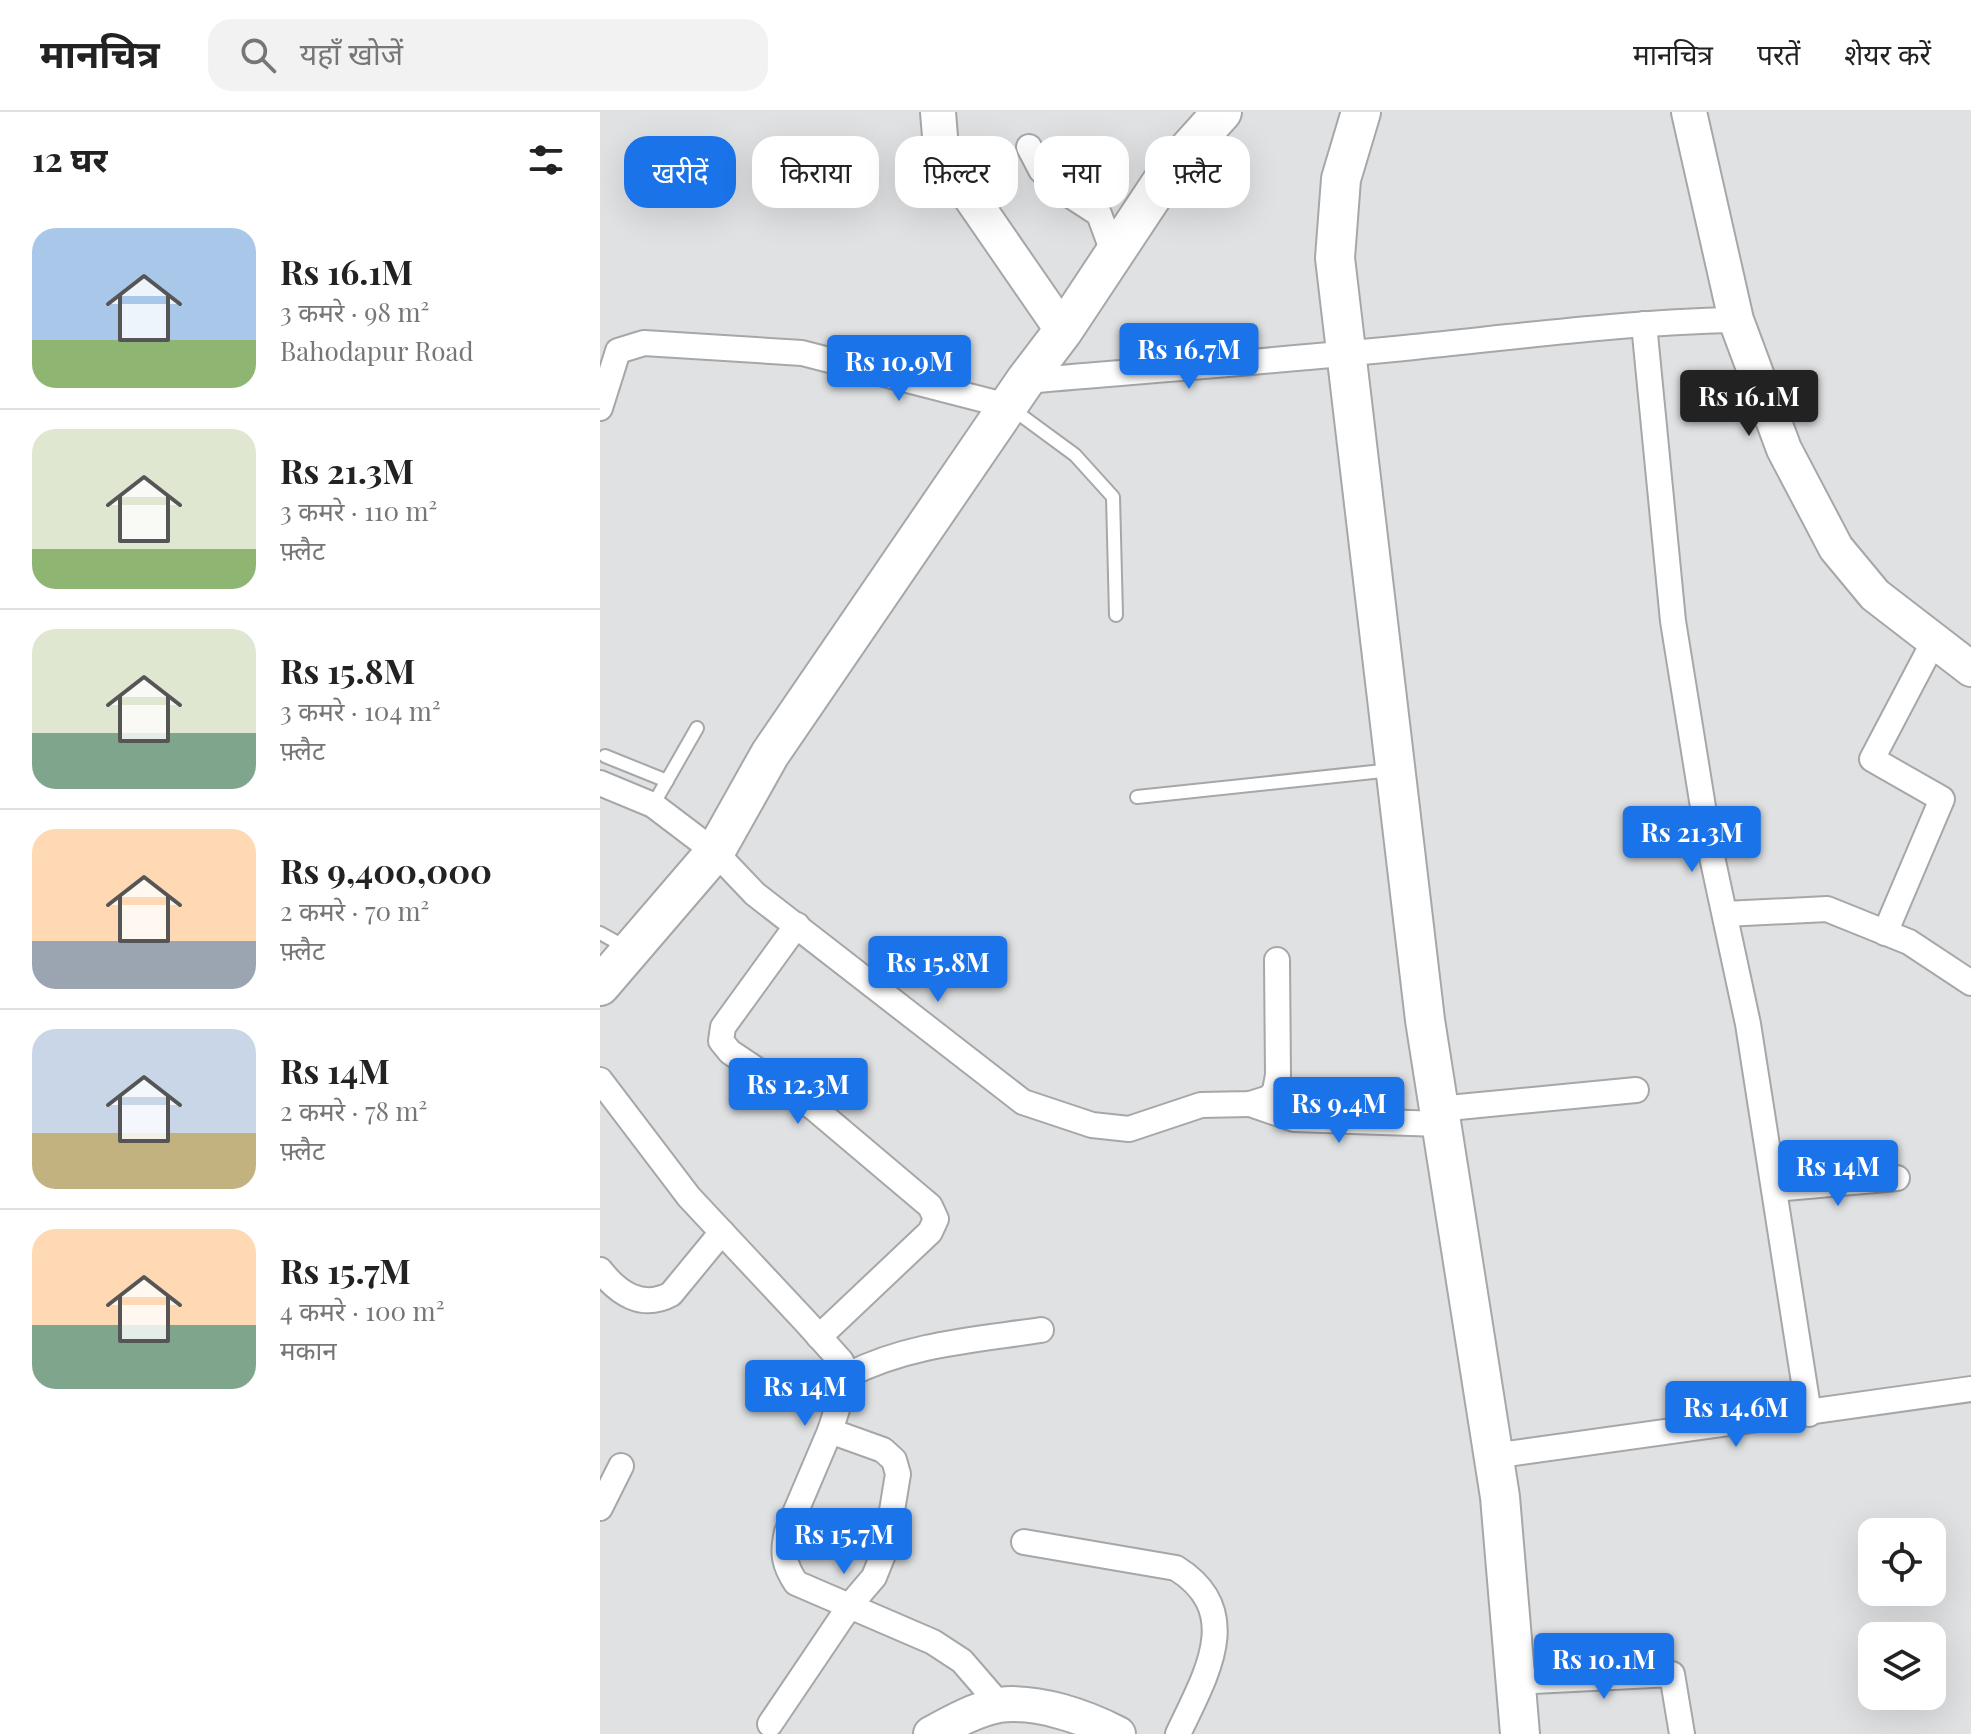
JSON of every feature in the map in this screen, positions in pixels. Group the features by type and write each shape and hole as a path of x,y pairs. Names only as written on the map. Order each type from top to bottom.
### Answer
{"main road":[{"path":"938,112 941,149 952,170 1063,331"},
{"path":"600,986 615,941 715,852 770,754 1063,331 1113,252 1169,171 1222,112"},
{"path":"1361,112 1341,179 1335,258 1439,1117 1493,1456 1520,1734"},
{"path":"1689,112 1736,320 1784,449 1836,548 1875,595 1971,669"},
{"path":"931,1734 1000,1705 1056,1710 1086,1717 1118,1734"}],"street":[{"path":"1029,147 1041,170 1062,190 1099,214 1113,252"},
{"path":"600,408 618,351 644,343 802,353 1017,394 1581,327 1736,320"},
{"path":"1644,324 1673,621 1708,838 1748,1024 1809,1414"},
{"path":"1885,933 1942,799 1872,759 1934,641"},
{"path":"600,783 653,805 715,852 755,894 1023,1102 1052,1114 1129,1129 1201,1105 1250,1104 1269,1098 1275,1091 1278,1075 1277,960"},
{"path":"1725,914 1827,909 1909,942 1971,983"},
{"path":"797,925 723,1027 721,1041 730,1052 814,1108 930,1206 936,1219 930,1232 819,1337"},
{"path":"600,1080 689,1197 819,1337 848,1375"},
{"path":"1250,1104 1294,1119 1439,1117 1636,1090"},
{"path":"1775,1189 1897,1178"},
{"path":"600,1270 615,1290 631,1298 660,1300 671,1294 722,1232"},
{"path":"1000,1705 962,1661 933,1642 851,1604 796,1583 786,1569 783,1549 830,1431 848,1375 887,1356 915,1348 1041,1330"},
{"path":"1493,1456 1971,1389"},
{"path":"770,1724 851,1604 874,1577 886,1547 898,1474 894,1460 883,1450 830,1431"},
{"path":"600,1508 621,1466"},
{"path":"1024,1542 1176,1568 1195,1580 1214,1614 1215,1642 1209,1667 1178,1734"},
{"path":"1516,1682 1672,1674 1682,1734"}],"lane":[{"path":"1017,394 1113,497 1116,615"},
{"path":"653,805 697,728"},
{"path":"605,756 667,781"},
{"path":"1137,797 1396,770"}]}
